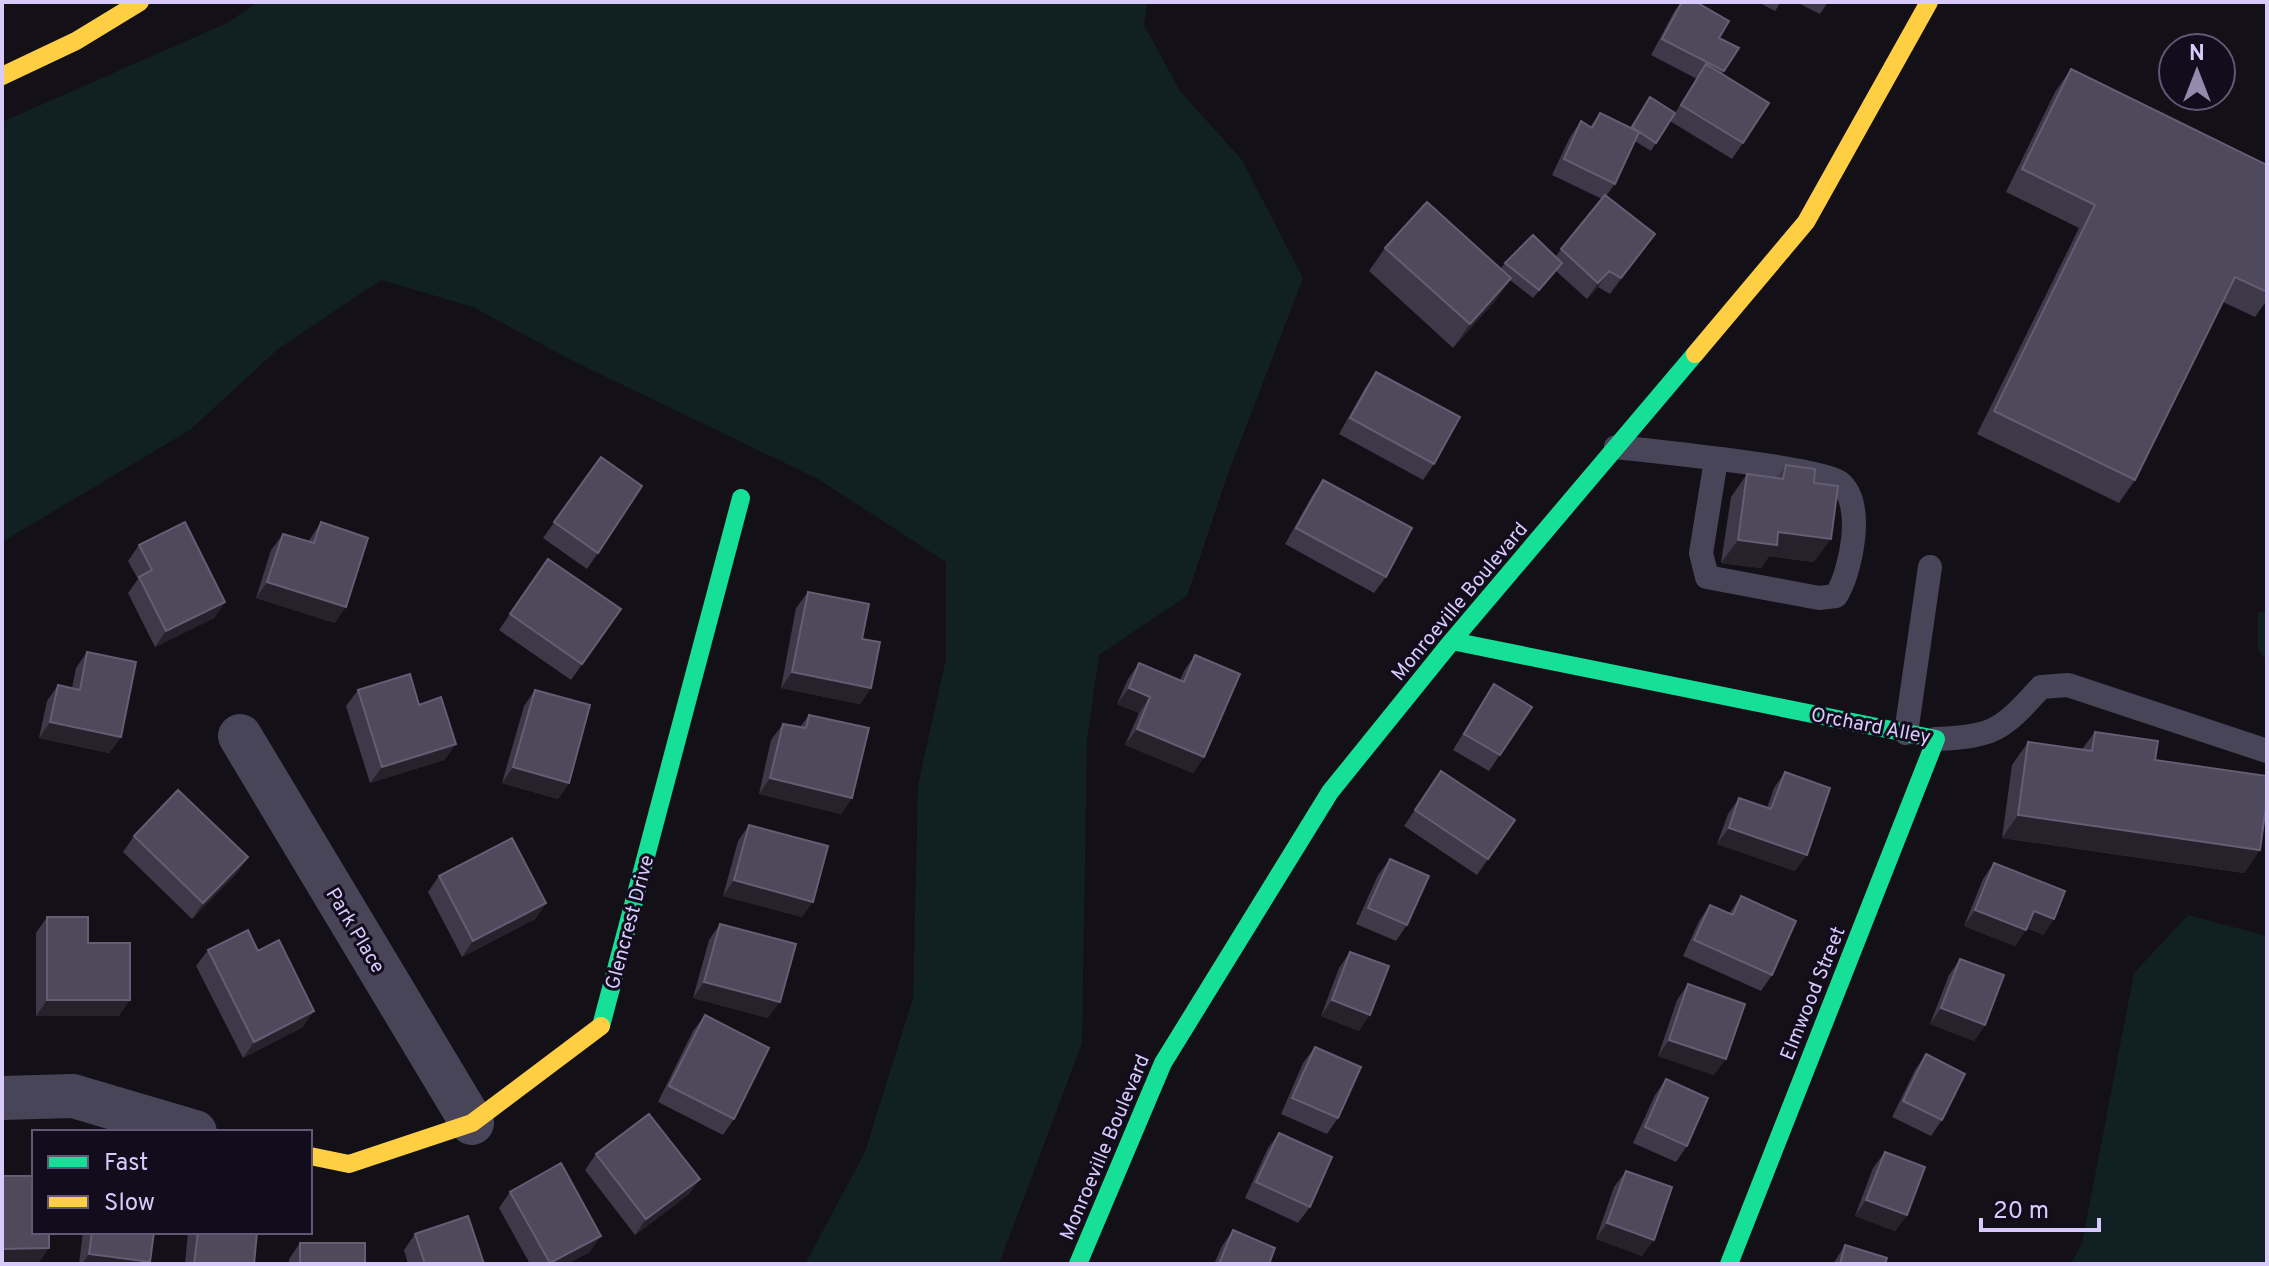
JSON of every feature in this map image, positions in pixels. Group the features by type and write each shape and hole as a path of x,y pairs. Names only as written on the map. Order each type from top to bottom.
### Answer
{"street":[{"path":"2,76 76,41 140,2"},
{"name":"Monroeville Boulevard","path":"1078,1264 1163,1063 1330,792 1452,641 1806,222 1929,2"},
{"name":"Glencrest Drive","path":"312,1156 349,1164 472,1123 600,1029 741,498"},
{"name":"Orchard Alley","path":"1452,641 1936,739"},
{"name":"Park Place","path":"240,736 472,1123"},
{"name":"Elmwood Street","path":"1729,1264 1936,739"},
{"path":"2,1098 73,1096 188,1130"}],"lane":[{"path":"1616,447 1716,460 1821,475 1840,482 1852,501 1856,523 1842,586 1836,596 1819,598 1707,577 1701,553 1716,460"},
{"path":"1906,733 1930,567"},
{"name":"Orchard Alley","path":"1936,739 1979,736 2001,728 2041,687 2068,685 2267,751"}],"shaded area":[{"path":"258,2 1148,2 1144,25 1180,91 1242,160 1303,278 1225,482 1187,596 1099,655 1087,740 1082,1043 999,1264 805,1264 865,1152 913,998 918,785 946,659 946,562 818,479 573,361 473,307 381,280 278,349 190,430 2,542 2,122 227,23"},
{"path":"2267,610 2267,661 2258,650 2258,613"},
{"path":"2188,915 2267,936 2267,1264 2071,1264 2082,1243 2134,973"}],"building":[{"path":"1682,2 1696,2 1729,21 1719,38 1739,48 1724,71 1662,39"},
{"path":"1706,64 1769,103 1743,143 1681,105"},
{"path":"2071,69 2267,165 2267,292 2235,277 2135,480 1994,411 2095,205 2022,169"},
{"path":"1650,97 1675,113 1656,143 1632,127"},
{"path":"1600,113 1639,132 1615,184 1564,159 1581,121 1592,128"},
{"path":"1605,195 1655,234 1621,278 1609,271 1598,283 1561,249"},
{"path":"1427,202 1511,278 1470,324 1385,248"},
{"path":"1533,235 1562,263 1539,290 1505,263"},
{"path":"1376,372 1460,417 1434,464 1350,418"},
{"path":"601,457 642,486 598,553 554,522"},
{"path":"1786,465 1815,469 1814,483 1838,486 1831,539 1778,532 1777,545 1738,540 1747,474 1783,479"},
{"path":"1323,480 1412,528 1386,577 1296,528"},
{"path":"185,522 225,602 166,631 139,577 152,570 139,545"},
{"path":"321,522 368,538 346,607 267,582 283,534 314,543"},
{"path":"548,559 621,609 582,664 510,614"},
{"path":"808,592 869,604 862,639 880,642 871,688 792,672"},
{"path":"87,652 136,662 121,737 50,722 58,685 80,690"},
{"path":"1195,655 1240,674 1204,757 1137,729 1150,697 1129,688 1139,663 1184,682"},
{"path":"410,674 419,705 441,697 456,744 382,767 358,690"},
{"path":"1494,684 1532,707 1500,755 1464,734"},
{"path":"535,690 590,705 569,783 513,767"},
{"path":"809,715 869,728 852,798 770,778 783,724 806,728"},
{"path":"2095,732 2158,741 2155,760 2267,776 2260,850 2018,815 2028,742 2092,751"},
{"path":"1441,771 1515,820 1488,859 1415,810"},
{"path":"1785,772 1830,788 1807,855 1729,828 1739,798 1771,809"},
{"path":"178,790 248,857 203,903 134,836"},
{"path":"749,825 828,846 813,902 734,880"},
{"path":"512,838 546,903 473,941 439,876"},
{"path":"1390,859 1429,876 1407,925 1368,908"},
{"path":"1994,863 2065,891 2054,919 2034,911 2026,930 1975,910"},
{"path":"1741,896 1796,921 1772,975 1694,940 1710,905 1733,915"},
{"path":"47,917 88,917 88,943 130,943 130,1000 47,1000"},
{"path":"720,924 796,944 780,1002 704,982"},
{"path":"248,930 258,951 279,940 314,1011 254,1042 208,950"},
{"path":"1350,952 1389,966 1370,1015 1332,1000"},
{"path":"1960,959 2004,975 1985,1025 1941,1008"},
{"path":"1688,984 1745,1004 1726,1059 1669,1040"},
{"path":"705,1015 769,1048 734,1119 669,1086"},
{"path":"1315,1047 1361,1067 1338,1118 1292,1098"},
{"path":"1926,1054 1965,1074 1942,1120 1903,1101"},
{"path":"1666,1079 1708,1098 1687,1146 1645,1127"},
{"path":"649,1114 700,1179 646,1219 596,1154"},
{"path":"1279,1133 1332,1157 1310,1207 1256,1182"},
{"path":"1885,1152 1925,1167 1907,1215 1866,1200"},
{"path":"561,1163 601,1236 550,1263 510,1192"},
{"path":"1626,1171 1672,1187 1654,1240 1607,1223"},
{"path":"2,1176 32,1176 32,1234 49,1234 49,1248 2,1249"},
{"path":"468,1216 484,1264 425,1264 415,1234"},
{"path":"1233,1230 1275,1248 1269,1264 1219,1264"},
{"path":"92,1234 154,1234 150,1262 89,1254"},
{"path":"198,1234 257,1234 254,1264 194,1264"},
{"path":"300,1243 365,1243 365,1264 300,1264"},
{"path":"1845,1245 1887,1258 1885,1264 1840,1264"}],"traffic: fast":[{"path":"1078,1264 1163,1063 1330,792 1452,641 1695,354"},
{"path":"601,1026 741,498"},
{"path":"1452,641 1936,739 1729,1264"}],"traffic: slow":[{"path":"2,76 76,41 140,2"},
{"path":"1695,354 1806,222 1929,2"},
{"path":"312,1156 349,1164 472,1123 601,1026"}]}
